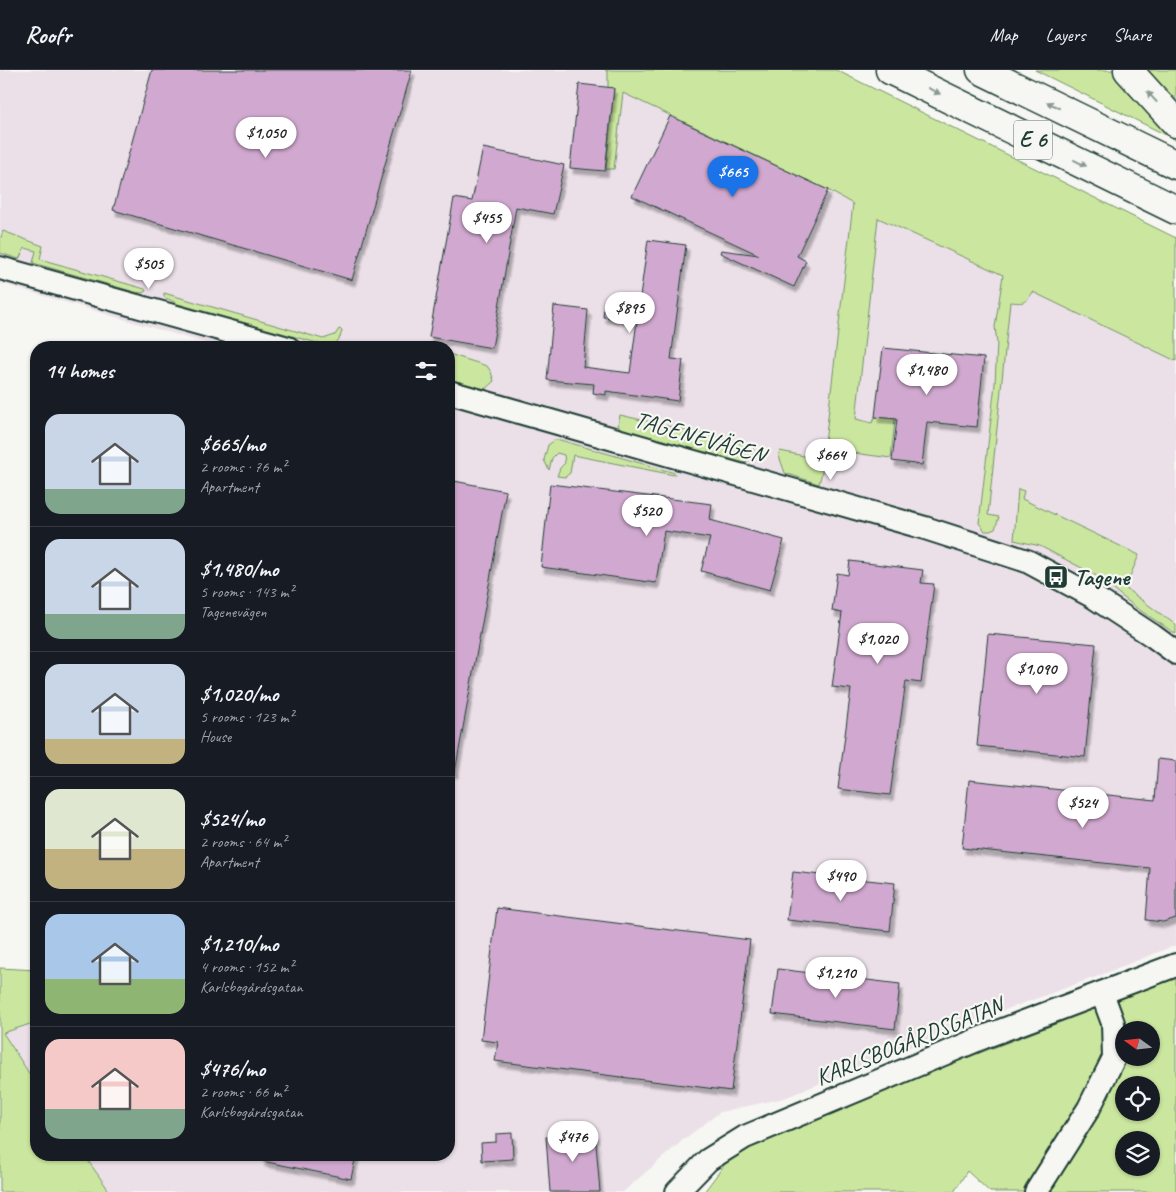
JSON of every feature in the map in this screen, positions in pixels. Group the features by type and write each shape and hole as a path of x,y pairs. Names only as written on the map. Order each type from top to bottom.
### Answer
{"highway":[{"name":"E 6","path":"890,70 1176,210"},
{"name":"E 6","path":"981,70 1176,164"},
{"path":"1128,70 1176,123"}],"street":[{"path":"0,268 263,341"},
{"name":"TAGENEVÄGEN","path":"455,394 926,528 1027,561 1092,596 1154,636 1176,653"},
{"name":"KARLSBOGÅRDSGATAN","path":"677,1192 708,1160 744,1137 984,1037 1176,965"},
{"path":"1036,1192 1089,1108 1114,1058 1113,1023 1102,993"}],"shaded area":[{"path":"0,70 623,70 1176,352 1176,945 1098,976 974,1021 784,1098 720,1112 683,1140 623,1192 110,1192 88,1161 455,1161 455,341 198,341 0,283"},
{"path":"30,1024 30,1075 3,1033"}],"green space":[{"path":"605,70 836,70 1176,238 1176,361 1033,292 1023,302 1010,302 988,515 999,517 995,529 985,531 979,523 995,384 997,343 995,327 1003,275 878,218 856,419 872,423 875,417 895,419 891,458 838,451 835,466 824,464 819,484 785,473 779,456 780,451 823,460 853,204 828,190 623,93 614,169 606,169 614,89 608,88 608,72"},
{"path":"1035,70 1116,70 1125,86 1154,121 1176,137 1176,140"},
{"path":"1146,70 1176,70 1176,104"},
{"path":"3,231 43,246 40,259 145,289 146,291 142,293 135,292 33,263 36,251 25,248 19,259 0,253 0,240"},
{"path":"164,293 323,339 335,335 339,329 342,330 337,341 310,341 178,304 164,297"},
{"path":"455,356 487,366 494,381 485,389 455,381"},
{"path":"620,415 754,446 753,451 745,463 622,429 618,426"},
{"path":"555,440 675,473 674,475 573,455 570,473 565,477 557,476 560,468 565,463 564,455 557,453 552,458 549,470 544,460 548,445"},
{"path":"1018,489 1024,491 1022,499 1139,555 1125,588 1176,625 1176,634 1138,609 1095,575 1040,546 1014,540"},
{"path":"0,968 30,970 30,1024 3,1033 30,1075 30,1161 88,1161 110,1192 0,1192"},
{"path":"1176,978 1176,1192 990,1192 967,1171 954,1192 704,1192 728,1160 783,1128"}],"building":[{"path":"152,70 412,70 352,280 113,210"},
{"path":"579,84 614,88 605,171 570,168"},
{"path":"670,116 828,190 797,256 806,261 794,287 720,253 721,250 759,255 632,196"},
{"path":"483,148 564,165 553,214 516,207 492,348 429,337 454,198 472,201"},
{"path":"648,240 686,245 671,359 683,360 678,401 606,391 606,395 593,393 594,384 547,380 554,306 588,310 583,367 630,373 637,321 603,317 605,300 639,304"},
{"path":"883,348 984,358 977,427 927,422 922,465 892,461 897,419 875,417"},
{"path":"455,481 506,491 455,772"},
{"path":"550,484 712,504 710,520 784,540 770,590 701,571 710,538 664,531 656,583 541,567"},
{"path":"850,561 923,570 921,583 934,584 921,683 906,681 890,795 838,789 851,689 832,687 842,613 832,611 837,573 848,575"},
{"path":"988,634 1096,644 1085,757 977,746"},
{"path":"1158,759 1176,761 1176,918 1163,922 1146,920 1150,868 962,848 969,780 1155,800"},
{"path":"793,872 895,883 890,931 787,920"},
{"path":"497,908 750,940 731,1091 495,1061 498,1042 481,1040"},
{"path":"778,969 900,984 895,1029 772,1014"},
{"path":"595,1132 600,1192 550,1192 546,1137"},
{"path":"512,1133 513,1159 482,1161 481,1143 496,1142 496,1134"},
{"path":"262,1161 355,1161 351,1179"}],"place":[{"name":"Tagene","path":"1056,577"}]}
